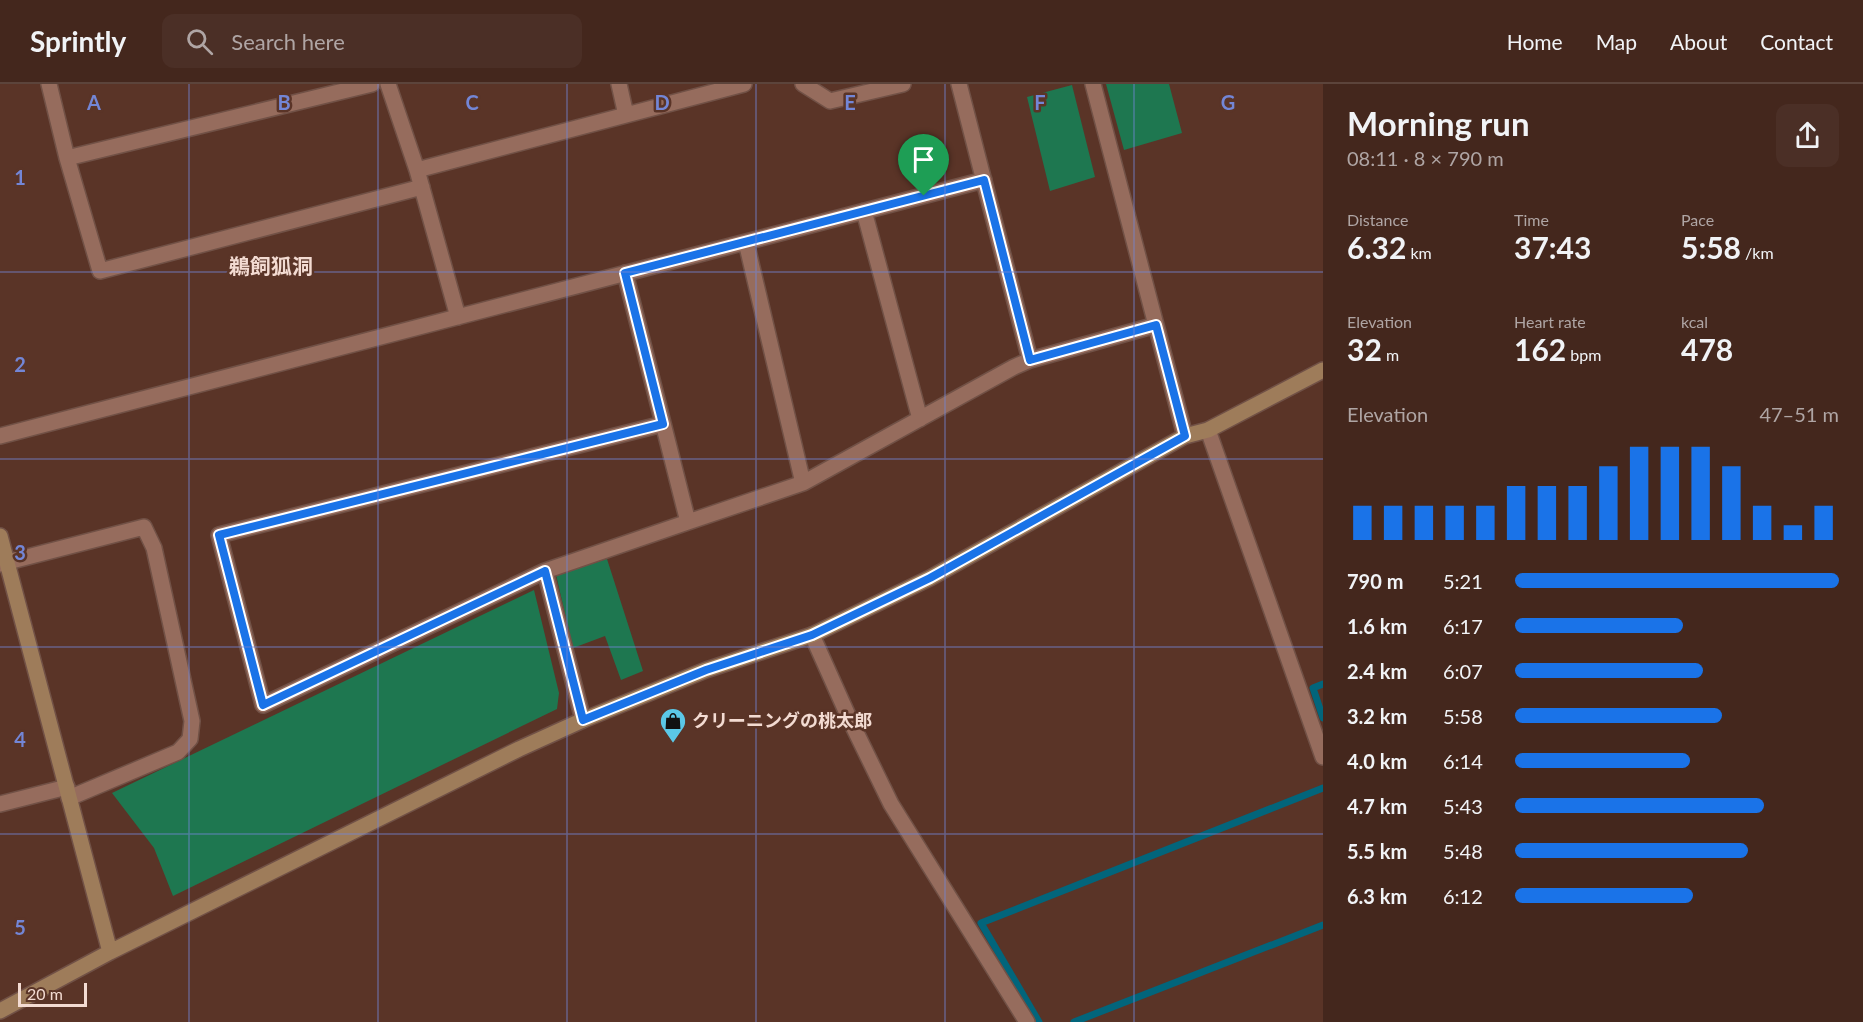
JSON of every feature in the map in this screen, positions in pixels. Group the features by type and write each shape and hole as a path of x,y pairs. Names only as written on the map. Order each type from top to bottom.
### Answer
{"street":[{"path":"49,84 67,158 100,271 422,187"},
{"path":"67,158 372,84"},
{"path":"388,84 417,170 458,317"},
{"path":"619,84 626,115"},
{"path":"417,170 744,84"},
{"path":"803,84 830,101 903,84"},
{"path":"959,84 1030,360"},
{"path":"1093,84 1185,436"},
{"path":"0,436 984,180"},
{"path":"864,211 920,419"},
{"path":"746,242 803,483"},
{"path":"625,273 688,522"},
{"path":"663,424 219,535 263,705 545,571 803,483 1030,360 1156,325"},
{"path":"0,1011 110,952 508,754 583,720 706,670 812,635 930,578 1185,436 1208,430 1323,370"},
{"path":"1208,430 1323,757"},
{"path":"0,804 68,793 178,752 190,739 192,721 154,548 144,527 3,563"},
{"path":"0,536 3,563 110,952"},
{"path":"545,571 583,720"},
{"path":"812,635 891,804 1026,1022"}],"green space":[{"path":"1106,84 1169,84 1182,133 1124,150"},
{"path":"1072,85 1095,177 1050,191 1027,97"},
{"path":"607,559 643,671 621,680 605,636 573,648 556,575"},
{"path":"534,590 559,693 557,709 173,896 154,848 112,793"}],"waterway":[{"path":"1323,684 1313,688 1323,718"},
{"path":"1039,1022 981,923 1323,788"},
{"path":"1074,1022 1323,925"}],"place":[{"name":"クリーニングの桃太郎","path":"673,744"}],"district":[{"name":"鵜飼狐洞","path":"271,267"}],"route":[{"path":"984,180 1030,360 1156,325 1185,436 930,578 812,635 706,670 583,720 545,571 263,705 219,535 663,424 625,273 924,196 984,180"}]}
